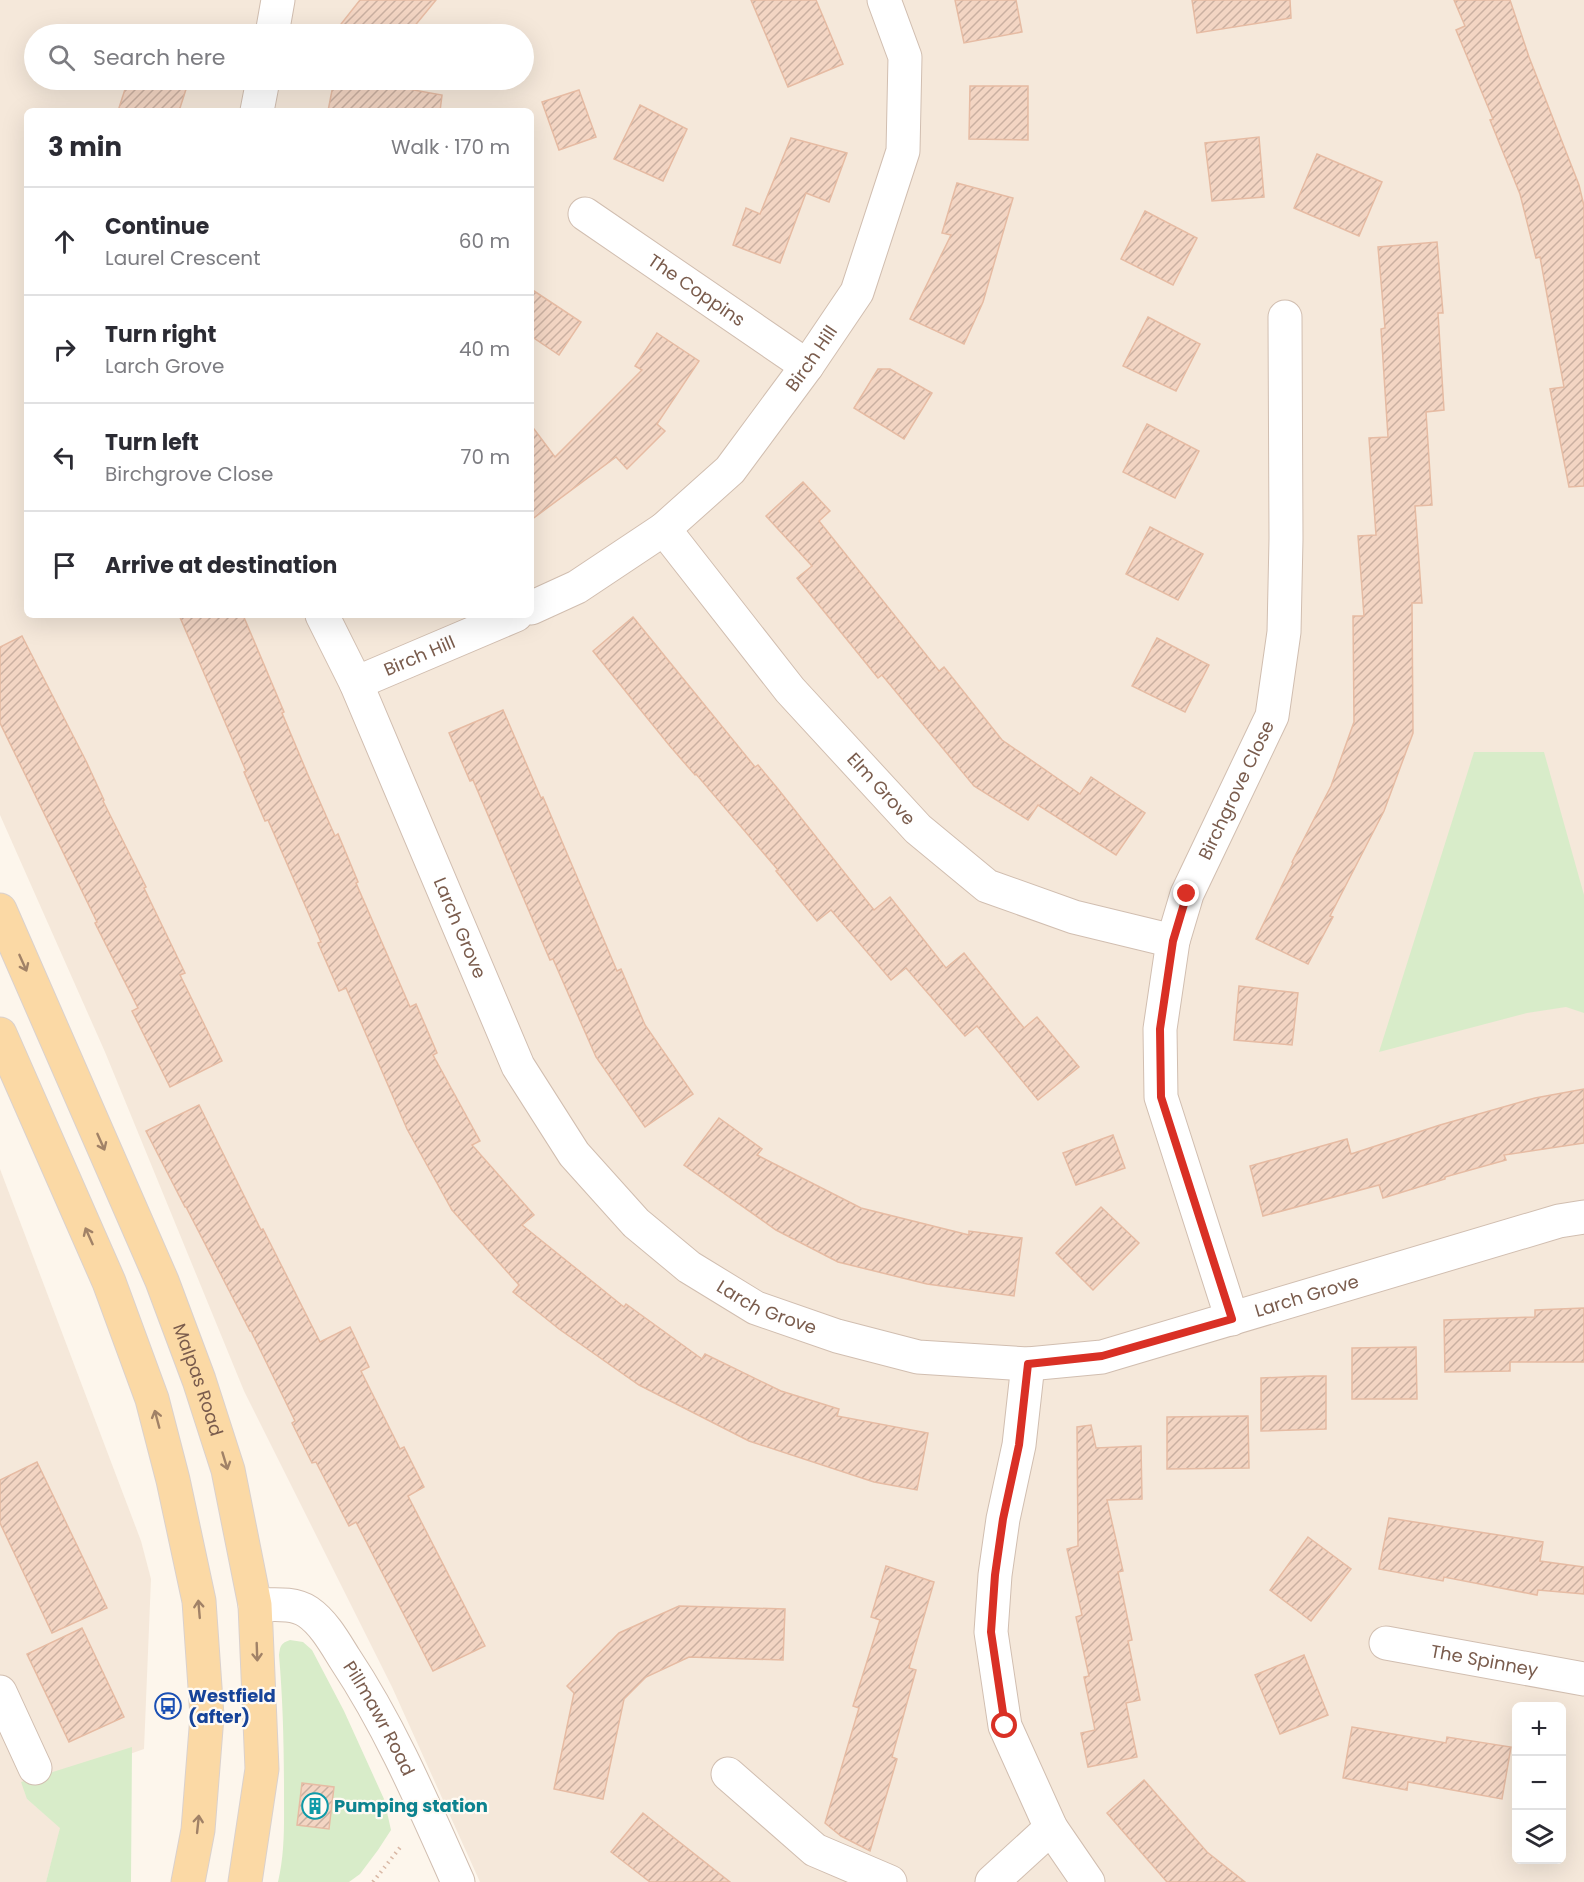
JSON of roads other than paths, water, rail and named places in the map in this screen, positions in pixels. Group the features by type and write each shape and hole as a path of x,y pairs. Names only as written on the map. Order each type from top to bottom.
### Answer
{"main road":[{"name":"Malpas Road","path":"0,910 162,1281 200,1380 228,1470 255,1605 262,1769 245,1882"},
{"path":"0,1034 109,1282 152,1399 173,1480 199,1601 207,1716 198,1830 188,1882"}],"street":[{"path":"274,24 278,0"},
{"name":"Birch Hill","path":"534,607 577,587 664,529 730,470 807,366 857,292 903,151 905,57 884,0"},
{"path":"258,108 261,90"},
{"name":"The Coppins","path":"585,214 807,366"},
{"name":"Birchgrove Close","path":"1232,1319 1161,1097 1160,1029 1173,941 1187,894 1272,716 1284,632 1286,539 1284,317"},
{"name":"Elm Grove","path":"664,529 790,690 918,829 987,886 1074,918 1173,941"},
{"name":"Larch Grove","path":"324,618 356,683 518,1066 574,1154 636,1223 688,1267 756,1308 837,1336 918,1356 1028,1364 1102,1356 1559,1221 1584,1217"},
{"name":"Birch Hill","path":"356,683 509,618"},
{"path":"1028,1364 1019,1445 1003,1519 995,1575 991,1632 1005,1726 1052,1828 1088,1882"},
{"name":"Pillmawr Road","path":"255,1605 285,1604 297,1608 308,1612 327,1631 364,1687 416,1786 458,1882"},
{"name":"The Spinney","path":"1386,1643 1584,1679"},
{"path":"0,1692 35,1768"},
{"path":"728,1774 815,1850 845,1872 890,1882"},
{"path":"992,1882 1052,1828"}],"place":[{"name":"Westfield (after)","path":"168,1706"},
{"name":"Pumping station","path":"315,1806"}]}
